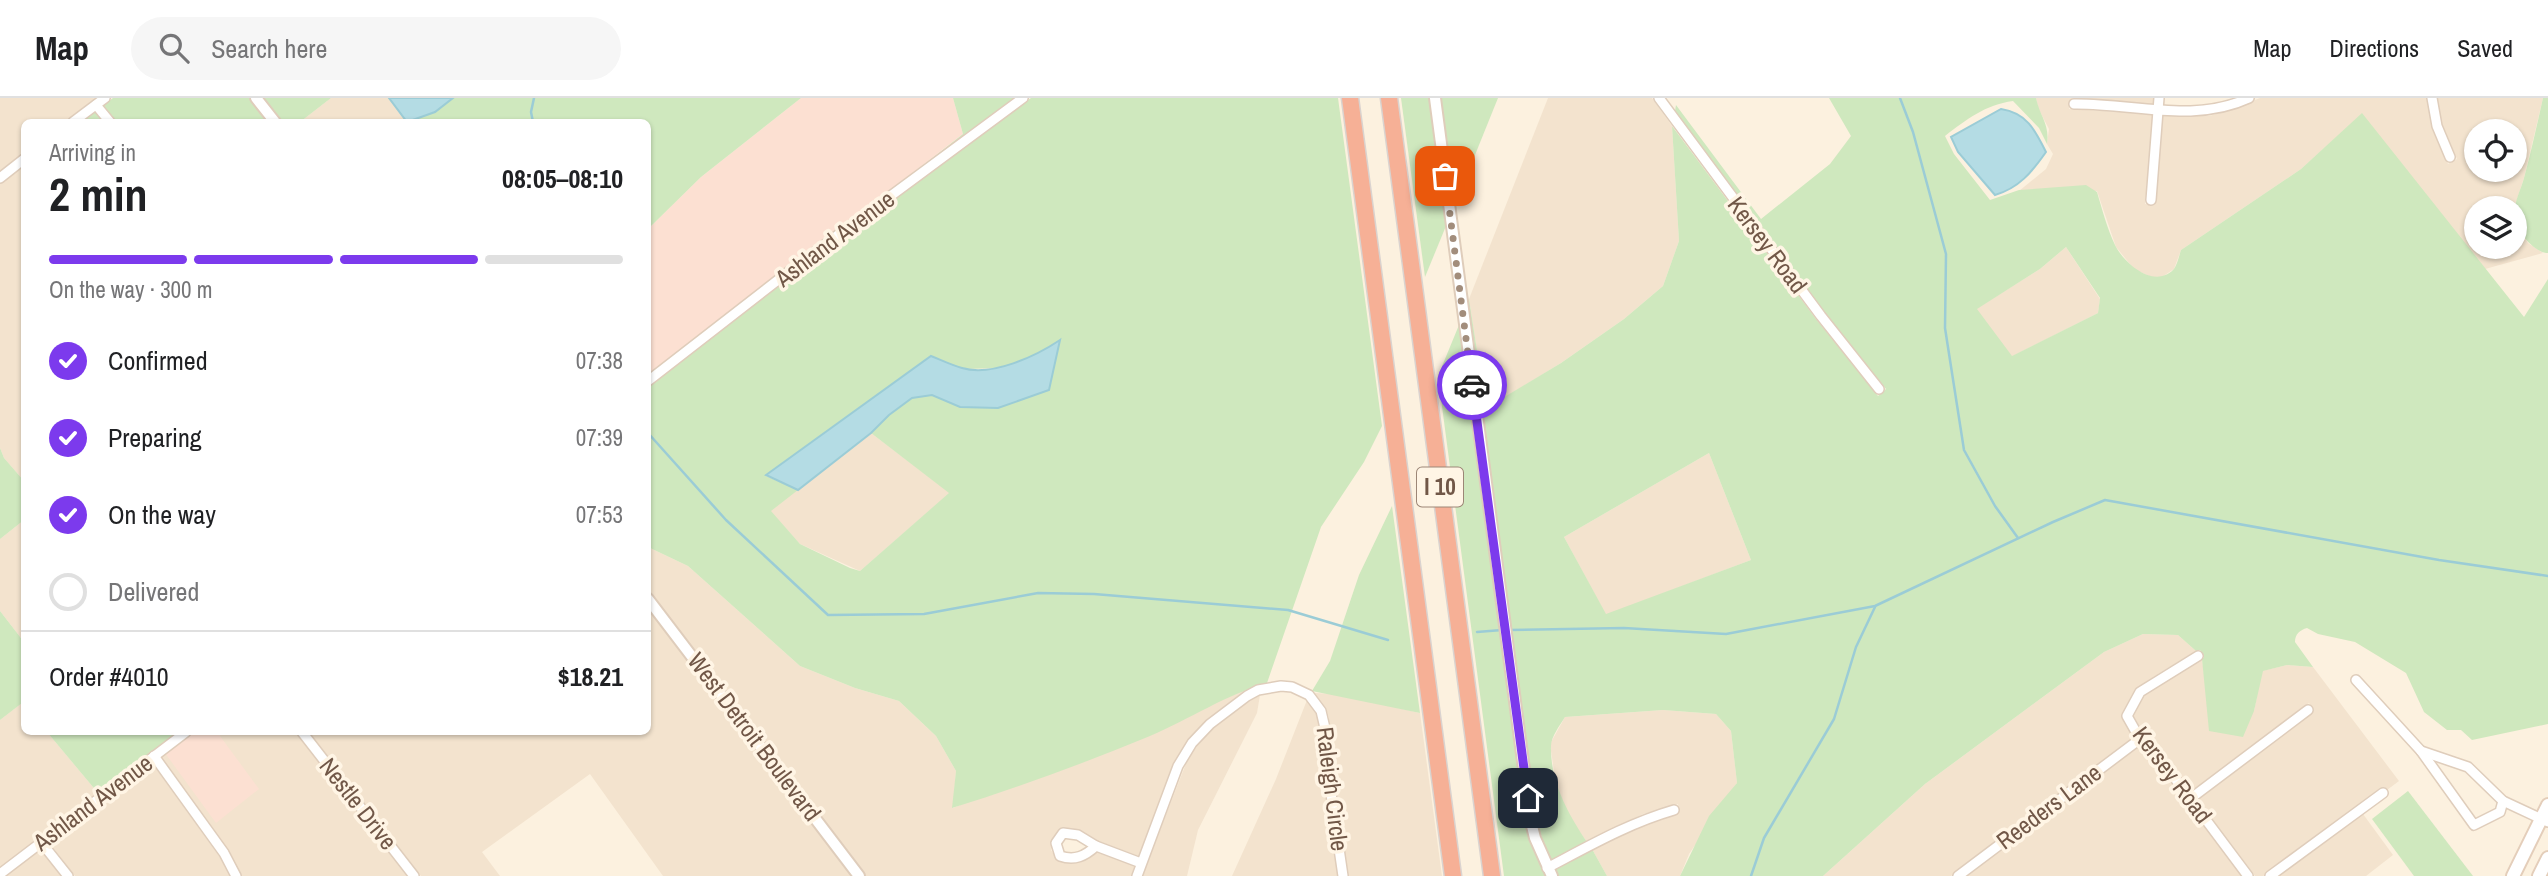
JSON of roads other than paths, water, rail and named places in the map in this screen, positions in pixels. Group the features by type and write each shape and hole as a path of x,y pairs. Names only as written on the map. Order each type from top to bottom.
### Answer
{"highway":[{"name":"I 10","path":"1350,98 1453,876"},
{"name":"I 10","path":"1388,98 1492,876"}],"main road":[{"path":"2513,876 2544,821 2548,805"},
{"path":"2539,876 2548,858"}],"street":[{"path":"77,119 105,98"},
{"path":"256,98 273,119"},
{"name":"Ashland Avenue","path":"651,379 1023,98"},
{"path":"1435,98 1531,822 1549,872 1634,824 1674,810"},
{"name":"Kersey Road","path":"1659,98 1812,305 1879,389"},
{"path":"2151,200 2160,98"},
{"path":"2074,104 2210,111 2249,98"},
{"path":"2432,98 2437,126 2451,157"},
{"path":"96,105 108,119"},
{"path":"0,178 21,161"},
{"name":"West Detroit Boulevard","path":"651,603 859,876"},
{"name":"Kersey Road","path":"2198,656 2140,692 2127,716 2140,739 2147,741 2248,876"},
{"path":"2357,680 2421,751 2474,825 2500,812 2503,801"},
{"name":"Raleigh Circle","path":"1136,876 1178,766 1192,743 1219,717 1247,696 1258,690 1281,686 1293,687 1309,695 1321,711 1325,728 1323,757 1331,788 1343,876"},
{"path":"2190,799 2308,710"},
{"name":"Ashland Avenue","path":"0,874 182,735"},
{"name":"Nestle Drive","path":"304,735 414,876"},
{"name":"Reeders Lane","path":"1958,876 2140,739"},
{"path":"2421,751 2468,767 2503,801 2544,821"},
{"path":"154,756 224,853 236,876"},
{"path":"2270,876 2383,793"},
{"path":"41,842 68,876"},
{"path":"1096,846 1141,863"}],"water":[{"path":"389,98 453,98 435,112 415,119 405,119"},
{"path":"2001,109 2024,119 2034,130 2046,152 2024,178 1995,195 1958,152 1951,137"},
{"path":"1060,340 1049,390 998,408 960,407 932,395 912,398 798,490 766,475 931,356 962,368 987,370 1026,358"}],"waterway":[{"path":"532,119 534,98"},
{"path":"1900,98 1913,132 1946,254 1945,328 1964,450 1995,506 2018,538"},
{"path":"651,436 726,520 828,615 924,614 1038,593 1094,594 1288,610 1388,640"},
{"path":"1509,630 1624,628 1726,634 1875,606 2105,500 2439,560 2548,576"},
{"path":"1751,876 1764,838 1834,719 1856,647 1875,607"},
{"path":"1477,632 1502,630"}]}
